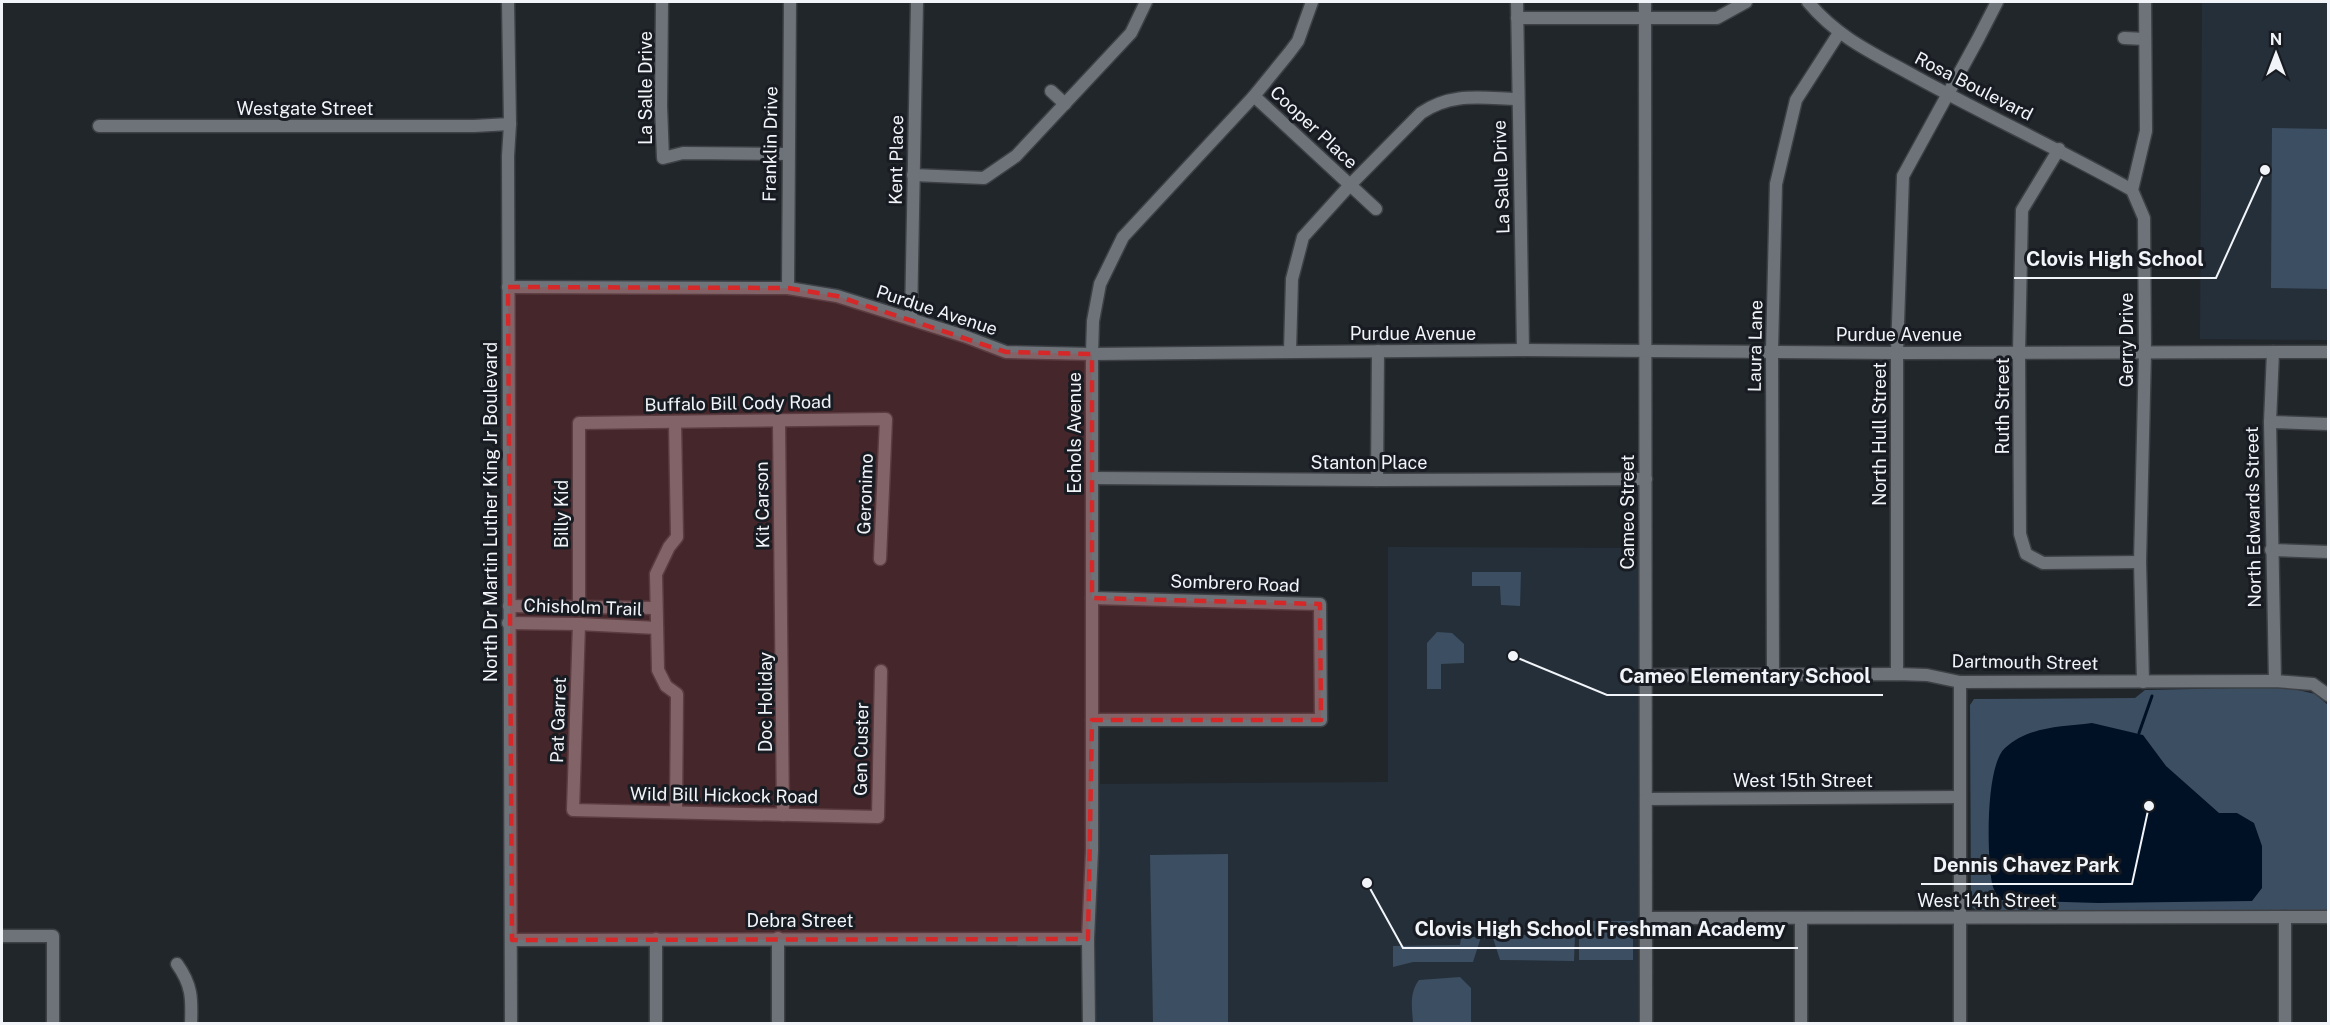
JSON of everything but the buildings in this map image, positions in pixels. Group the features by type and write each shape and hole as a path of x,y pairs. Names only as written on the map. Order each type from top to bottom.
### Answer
{"street":[{"name":"North Dr Martin Luther King Jr Boulevard","path":"508,2 510,124 508,156 508,623 511,1023"},
{"name":"La Salle Drive","path":"662,2 663,158 683,153 788,154"},
{"name":"Franklin Drive","path":"788,288 790,2"},
{"name":"Kent Place","path":"911,319 917,2"},
{"path":"913,175 984,178 1016,156 1131,33 1146,2"},
{"name":"Echols Avenue","path":"1089,1023 1088,939 1092,851 1092,354 1093,321 1100,284 1123,237 1254,96 1299,41 1312,2"},
{"name":"La Salle Drive","path":"1517,2 1523,350"},
{"name":"Cameo Street","path":"1645,2 1646,1023"},
{"path":"1516,18 1717,18 1746,2"},
{"name":"Rosa Boulevard","path":"1808,2 1839,33 1947,94 2059,149 2132,190"},
{"name":"North Hull Street","path":"1898,674 1897,353 1903,176 1996,2"},
{"path":"2132,190 2146,130 2145,2"},
{"name":"Laura Lane","path":"1773,674 1772,351 1776,184 1796,100 1839,33"},
{"path":"2124,38 2145,39"},
{"path":"1051,91 1065,104"},
{"name":"Cooper Place","path":"1254,96 1376,208"},
{"path":"1290,351 1292,279 1303,237 1421,113 1441,101 1517,99"},
{"name":"Westgate Street","path":"99,126 474,126 510,124"},
{"name":"Ruth Street","path":"2059,149 2022,210 2019,352 2020,534 2026,554 2043,563 2140,562"},
{"name":"Gerry Drive","path":"2132,190 2144,218 2145,352 2140,562 2143,682"},
{"name":"Purdue Avenue","path":"508,286 788,288 837,296 1006,352 1092,354 1523,350 1897,353 2328,352"},
{"path":"1377,480 1378,351"},
{"name":"North Edwards Street","path":"2273,352 2270,422 2275,681"},
{"name":"Buffalo Bill Cody Road","path":"579,423 886,419 885,430"},
{"name":"Kit Carson","path":"779,421 782,589"},
{"path":"675,422 677,537 669,547 656,574 658,670 666,686 677,694 676,812"},
{"path":"2270,422 2328,424"},
{"name":"Billy Kid","path":"579,423 579,605"},
{"name":"Geronimo","path":"880,559 885,430"},
{"name":"Stanton Place","path":"1093,478 1646,479"},
{"path":"2271,550 2328,552"},
{"name":"Doc Holiday","path":"782,589 783,814"},
{"name":"Sombrero Road","path":"1092,597 1320,604 1321,720 1092,720"},
{"name":"Chisholm Trail","path":"508,606 579,605 657,608"},
{"name":"Chisholm Trail","path":"508,623 657,628"},
{"name":"Pat Garret","path":"579,624 573,810 580,810"},
{"name":"Gen Custer","path":"867,817 878,817 880,671"},
{"name":"Dartmouth Street","path":"1645,675 1898,674 1927,675 1960,682 2275,681 2313,684 2328,695"},
{"path":"1960,682 1960,1023"},
{"name":"West 15th Street","path":"1646,799 1959,797"},
{"name":"Wild Bill Hickock Road","path":"580,810 867,817"},
{"path":"2285,917 2285,1023"},
{"name":"West 14th Street","path":"1646,918 2328,917"},
{"path":"1801,918 1801,1023"},
{"path":"2,936 53,936 52,1023"},
{"path":"777,938 778,1023"},
{"path":"656,939 656,1023"},
{"name":"Debra Street","path":"512,940 1088,939"},
{"path":"177,964 187,979 192,998 191,1023"}],"highlighted area":[{"path":"508,287 788,288 837,296 1006,352 1092,354 1092,598 1320,604 1321,720 1092,720 1088,939 512,940"}],"shaded area":[{"path":"2202,2 2328,2 2328,340 2200,339"},
{"path":"2272,128 2328,129 2328,289 2271,288"},
{"path":"1388,547 1638,548 1638,1023 1096,1024 1100,784 1388,782"},
{"path":"1472,572 1521,572 1520,606 1501,605 1500,586 1472,586"},
{"path":"1437,632 1452,633 1464,644 1464,663 1441,664 1441,689 1427,689 1427,643"},
{"path":"2285,687 2315,694 2328,705 2328,911 1977,911 1971,906 1970,705 1974,699 2135,698 2145,690"},
{"path":"2092,723 2143,735 2166,766 2219,813 2237,813 2254,823 2262,846 2262,888 2252,901 2098,903 2000,900 1992,883 1989,853 1989,812 1998,758 2005,748 2024,735 2057,727"},
{"path":"1228,854 1228,1022 1153,1023 1150,855"},
{"path":"1579,921 1633,921 1633,960 1579,960"},
{"path":"1492,935 1575,935 1574,961 1500,960"},
{"path":"1461,937 1481,937 1473,962 1413,962 1393,967 1393,946 1460,945"},
{"path":"1460,977 1471,988 1471,1023 1413,1023 1412,995 1419,980"}],"waterway":[{"path":"2139,733 2152,696"}],"place":[{"name":"Clovis High School","path":"2265,170"},
{"name":"Cameo Elementary School","path":"1513,656"},
{"name":"Dennis Chavez Park","path":"2149,806"},
{"name":"Clovis High School Freshman Academy","path":"1367,883"}]}
